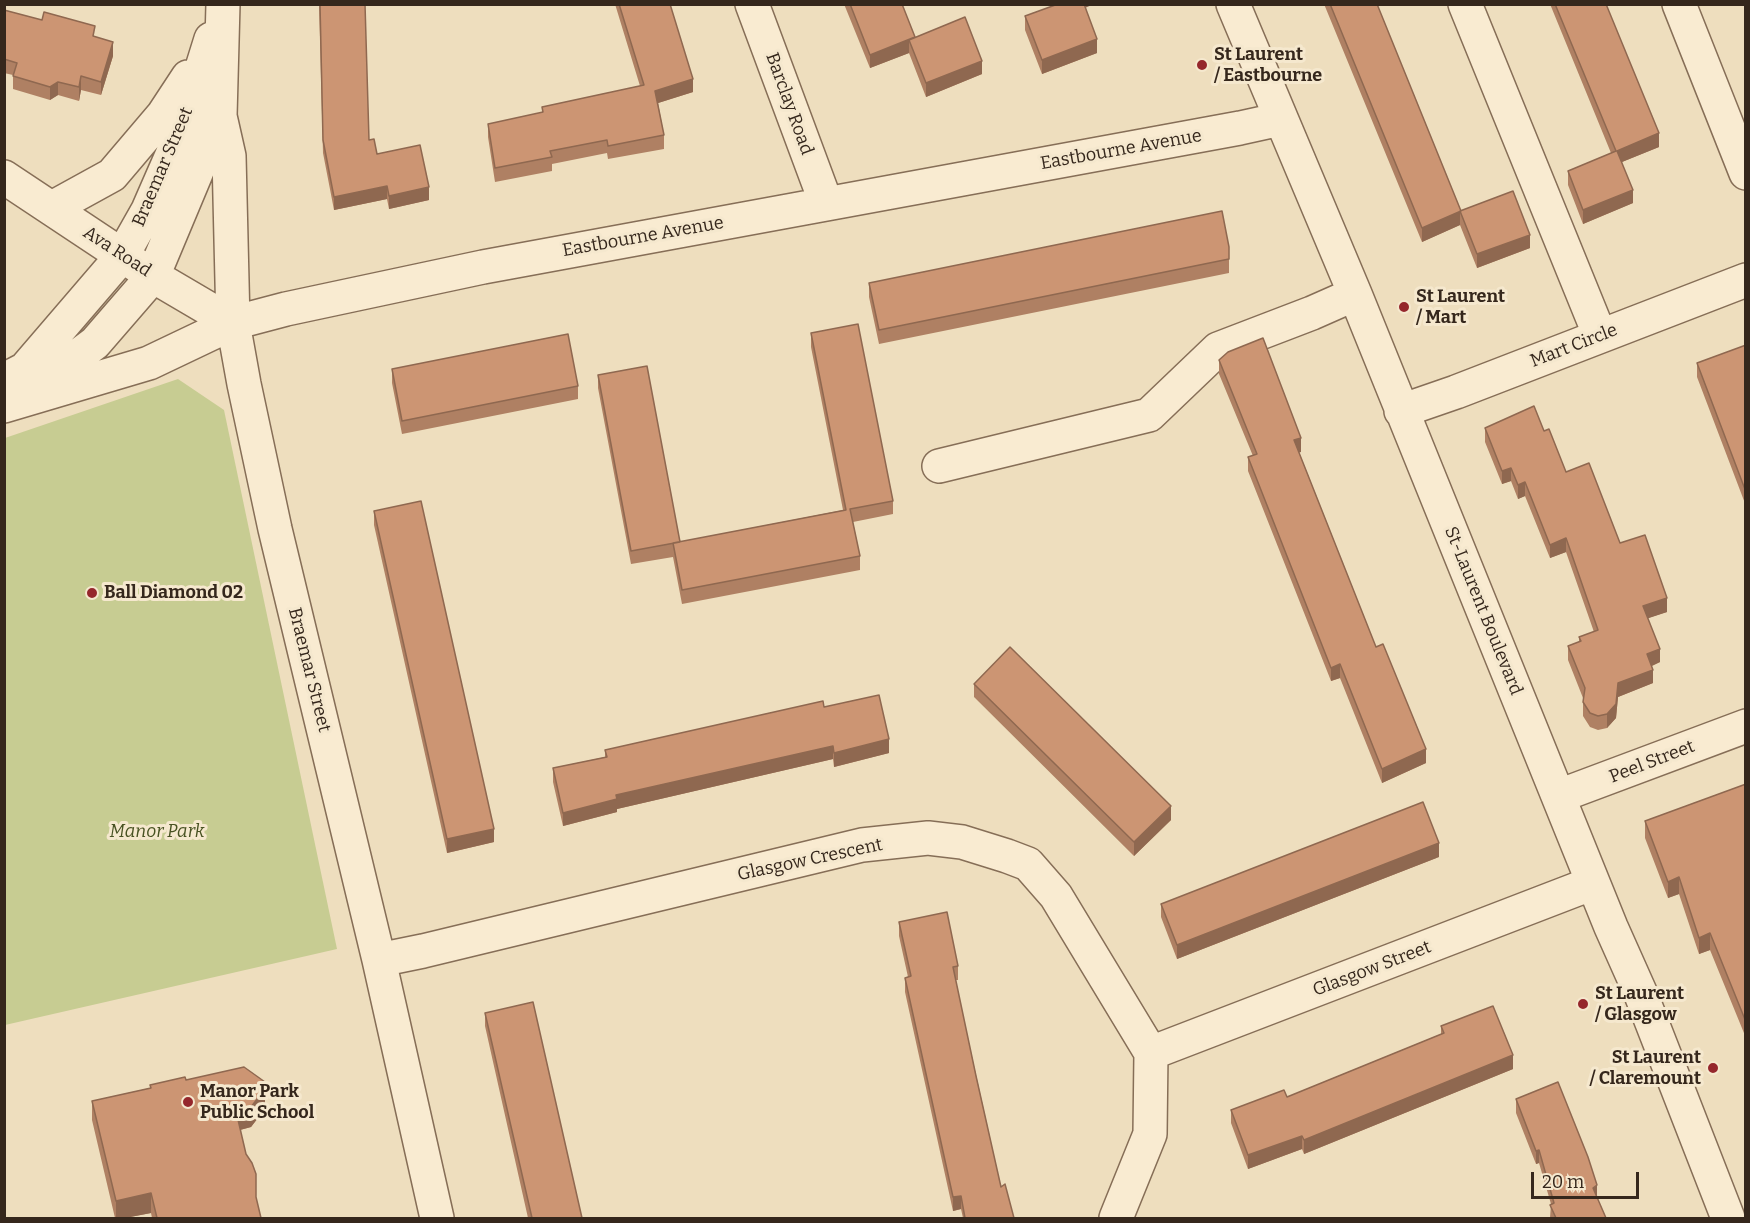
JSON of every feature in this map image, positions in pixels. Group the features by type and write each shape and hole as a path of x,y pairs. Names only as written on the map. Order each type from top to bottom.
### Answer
{"street":[{"name":"Barclay Road","path":"752,4 826,203"},
{"name":"St-Laurent Boulevard","path":"1233,4 1355,294 1593,883 1732,1207"},
{"path":"1465,4 1600,336"},
{"path":"1679,4 1746,173"},
{"name":"Braemar Street","path":"122,256 148,210 182,132 223,7"},
{"name":"Braemar Street","path":"223,7 220,116 229,156 233,323 275,529 379,960 437,1218"},
{"name":"Braemar Street","path":"51,208 112,175 163,115 210,42"},
{"name":"Braemar Street","path":"153,276 220,116"},
{"name":"Eastbourne Avenue","path":"9,396 149,363 233,323 286,309 483,267 1281,119"},
{"name":"Ava Road","path":"4,177 153,276 233,323"},
{"path":"9,396 25,369 122,256"},
{"path":"9,396 95,343 153,276"},
{"name":"Mart Circle","path":"1401,411 1746,280"},
{"path":"939,466 1149,415 1218,349 1355,294"},
{"name":"Peel Street","path":"1559,796 1746,726"},
{"name":"Glasgow Crescent","path":"379,960 434,949 862,845 928,838 962,842 1028,864 1056,896 1151,1053"},
{"name":"Glasgow Street","path":"1151,1053 1593,883"},
{"path":"1116,1218 1150,1134 1151,1053"}],"green space":[{"name":"Manor Park","path":"178,379 224,410 337,949 5,1025 5,438"}],"building":[{"path":"320,4 365,4 369,140 374,139 377,154 420,145 429,187 389,196 387,186 334,197 323,140"},
{"path":"619,4 670,4 693,79 655,91 664,135 608,146 607,140 550,151 552,157 495,168 488,124 543,112 542,107 644,85"},
{"path":"850,4 902,4 915,37 870,55"},
{"path":"1058,4 1084,4 1097,39 1042,60 1025,16"},
{"path":"1330,4 1377,4 1461,211 1422,228"},
{"path":"1555,4 1606,4 1659,133 1617,151 1633,190 1583,210 1568,171 1616,151"},
{"path":"4,10 42,20 44,12 95,26 93,36 113,42 101,82 81,76 79,87 58,82 50,87 13,76 17,63 4,59"},
{"path":"965,17 982,61 926,83 909,40"},
{"path":"1513,191 1530,235 1477,254 1460,211"},
{"path":"1222,211 1229,259 879,330 869,283"},
{"path":"858,324 893,501 850,509 860,556 682,590 673,543 846,510 811,333"},
{"path":"568,334 578,386 402,421 392,369"},
{"path":"1263,338 1301,438 1294,440 1376,647 1383,644 1426,749 1382,769 1340,664 1331,668 1248,457 1257,454 1219,360 1228,352"},
{"path":"1746,345 1746,492 1697,363"},
{"path":"647,366 680,542 631,551 598,375"},
{"path":"1534,406 1544,431 1549,429 1566,472 1589,463 1620,543 1645,535 1667,598 1643,606 1660,649 1647,654 1653,670 1618,683 1616,704 1607,714 1598,716 1590,713 1583,702 1585,688 1568,646 1581,641 1579,637 1598,630 1566,538 1550,545 1525,482 1518,485 1511,468 1502,471 1485,428"},
{"path":"421,501 494,829 447,839 374,511"},
{"path":"1010,647 1171,806 1134,842 974,684"},
{"path":"879,695 889,739 834,753 833,746 616,795 617,799 563,813 553,768 607,757 605,750 823,701 824,707"},
{"path":"1746,784 1746,1022 1710,933 1699,938 1679,877 1668,882 1645,821"},
{"path":"1423,802 1439,843 1177,945 1161,904"},
{"path":"947,912 958,966 953,967 976,1076 1001,1187 1005,1184 1014,1218 965,1218 961,1196 953,1197 905,978 911,976 899,922"},
{"path":"533,1002 582,1218 532,1218 485,1013"},
{"path":"1493,1006 1513,1055 1304,1140 1302,1136 1248,1155 1231,1110 1284,1090 1287,1097 1444,1033 1441,1026"},
{"path":"244,1067 265,1082 261,1094 251,1107 236,1111 246,1154 256,1174 256,1197 261,1218 157,1218 151,1193 116,1201 92,1101 151,1088 150,1085 185,1077 186,1080"},
{"path":"1558,1082 1588,1157 1597,1185 1593,1188 1606,1218 1556,1218 1550,1205 1554,1203 1539,1150 1536,1151 1516,1099"}],"place":[{"name":"St Laurent / Eastbourne","path":"1202,65"},
{"name":"St Laurent / Mart","path":"1404,307"},
{"name":"Ball Diamond 02","path":"92,593"},
{"name":"St Laurent / Glasgow","path":"1583,1004"},
{"name":"St Laurent / Claremount","path":"1713,1068"},
{"name":"Manor Park Public School","path":"188,1102"}]}
